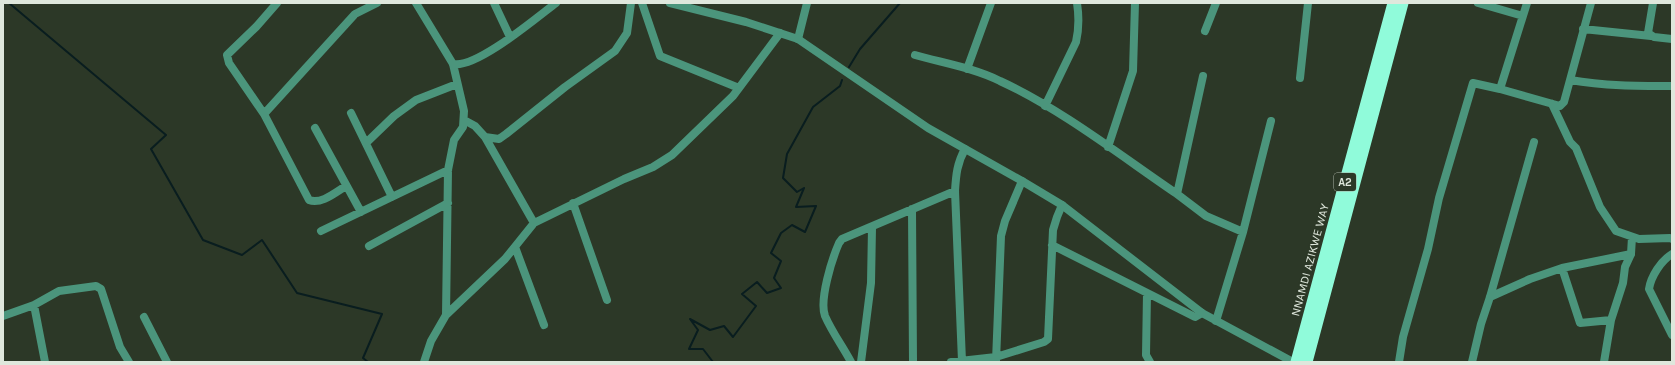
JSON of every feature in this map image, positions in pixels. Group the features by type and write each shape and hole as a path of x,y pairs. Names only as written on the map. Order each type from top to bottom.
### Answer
{"highway":[{"name":"NNAMDI AZIKWE WAY","path":"1294,362 1393,3"},
{"name":"NNAMDI AZIKWE WAY","path":"1307,362 1403,3"}],"street":[{"path":"277,3 256,28 227,55 229,63 264,114 309,200 313,202 319,201 346,186"},
{"path":"264,114 355,14 378,3"},
{"path":"416,3 453,64 464,111 463,127 454,140 448,170 446,315"},
{"path":"494,3 510,37"},
{"path":"453,64 459,65 474,60 494,49 556,3"},
{"path":"485,137 499,139 565,87 615,51 627,33 631,3"},
{"path":"642,3 660,56 739,88"},
{"path":"670,3 746,22 798,39 928,128 1022,180 1062,206 1202,313 1294,362"},
{"path":"798,39 807,3"},
{"path":"967,69 991,3"},
{"path":"1045,106 1076,42 1079,17 1077,3"},
{"path":"1108,147 1133,71 1135,3"},
{"path":"1205,31 1216,3"},
{"path":"1300,78 1308,3"},
{"path":"1478,3 1523,16"},
{"path":"1500,89 1527,3"},
{"path":"1399,362 1403,337 1428,249 1439,198 1473,83 1552,104 1562,105 1591,3"},
{"path":"1652,36 1648,33 1653,3"},
{"path":"1583,29 1672,39"},
{"path":"424,362 431,341 446,315 505,259 534,223 624,178 653,168 664,162 733,96 780,33"},
{"path":"915,55 967,69 999,80 1045,106 1108,147 1177,194 1206,216 1243,232"},
{"path":"1177,194 1203,76"},
{"path":"1570,80 1592,84 1672,86"},
{"path":"366,143 394,116 416,100 458,84"},
{"path":"1552,104 1570,142 1576,148 1600,207 1616,231 1632,237 1672,239"},
{"path":"351,113 392,197"},
{"path":"464,120 475,126 485,137 534,223"},
{"path":"1216,320 1243,232 1271,121"},
{"path":"315,128 361,212"},
{"path":"1472,362 1481,324 1534,142"},
{"path":"962,360 955,192 956,172 960,157 965,148"},
{"path":"321,231 448,170"},
{"path":"996,360 1001,236 1005,221 1022,180"},
{"path":"851,362 825,314 824,305 827,279 842,239 872,228 912,209 955,192"},
{"path":"369,246 448,203"},
{"path":"573,203 607,300"},
{"path":"951,362 962,360 996,360 1044,342 1048,339 1054,226 1062,206"},
{"path":"912,209 913,362"},
{"path":"860,362 871,283 872,228"},
{"path":"1604,362 1611,320 1623,283 1625,267 1631,254 1632,237"},
{"path":"1052,245 1196,317 1202,313"},
{"path":"515,247 544,325"},
{"path":"1490,297 1530,279 1562,268 1631,254"},
{"path":"1672,254 1658,268 1650,281 1649,288 1672,334"},
{"path":"1562,268 1580,323 1611,320"},
{"path":"3,316 34,305 59,292 96,286 102,289 120,347 128,362"},
{"path":"1147,293 1146,355 1150,362"},
{"path":"34,305 45,362"},
{"path":"144,317 167,362"}],"waterway":[{"path":"9,3 166,135 151,149 203,240 242,255 262,240 297,293 382,314 363,358 368,362"},
{"path":"849,67 860,49 900,3"},
{"path":"713,362 703,349 689,349 698,330 690,319 710,330 724,326 733,337 756,306 742,294 757,282 767,293 781,288 774,278 781,261 771,253 781,233 792,225 805,232 816,206 796,207 804,188 797,192 783,178 787,154 813,107 840,86 842,80"}]}
